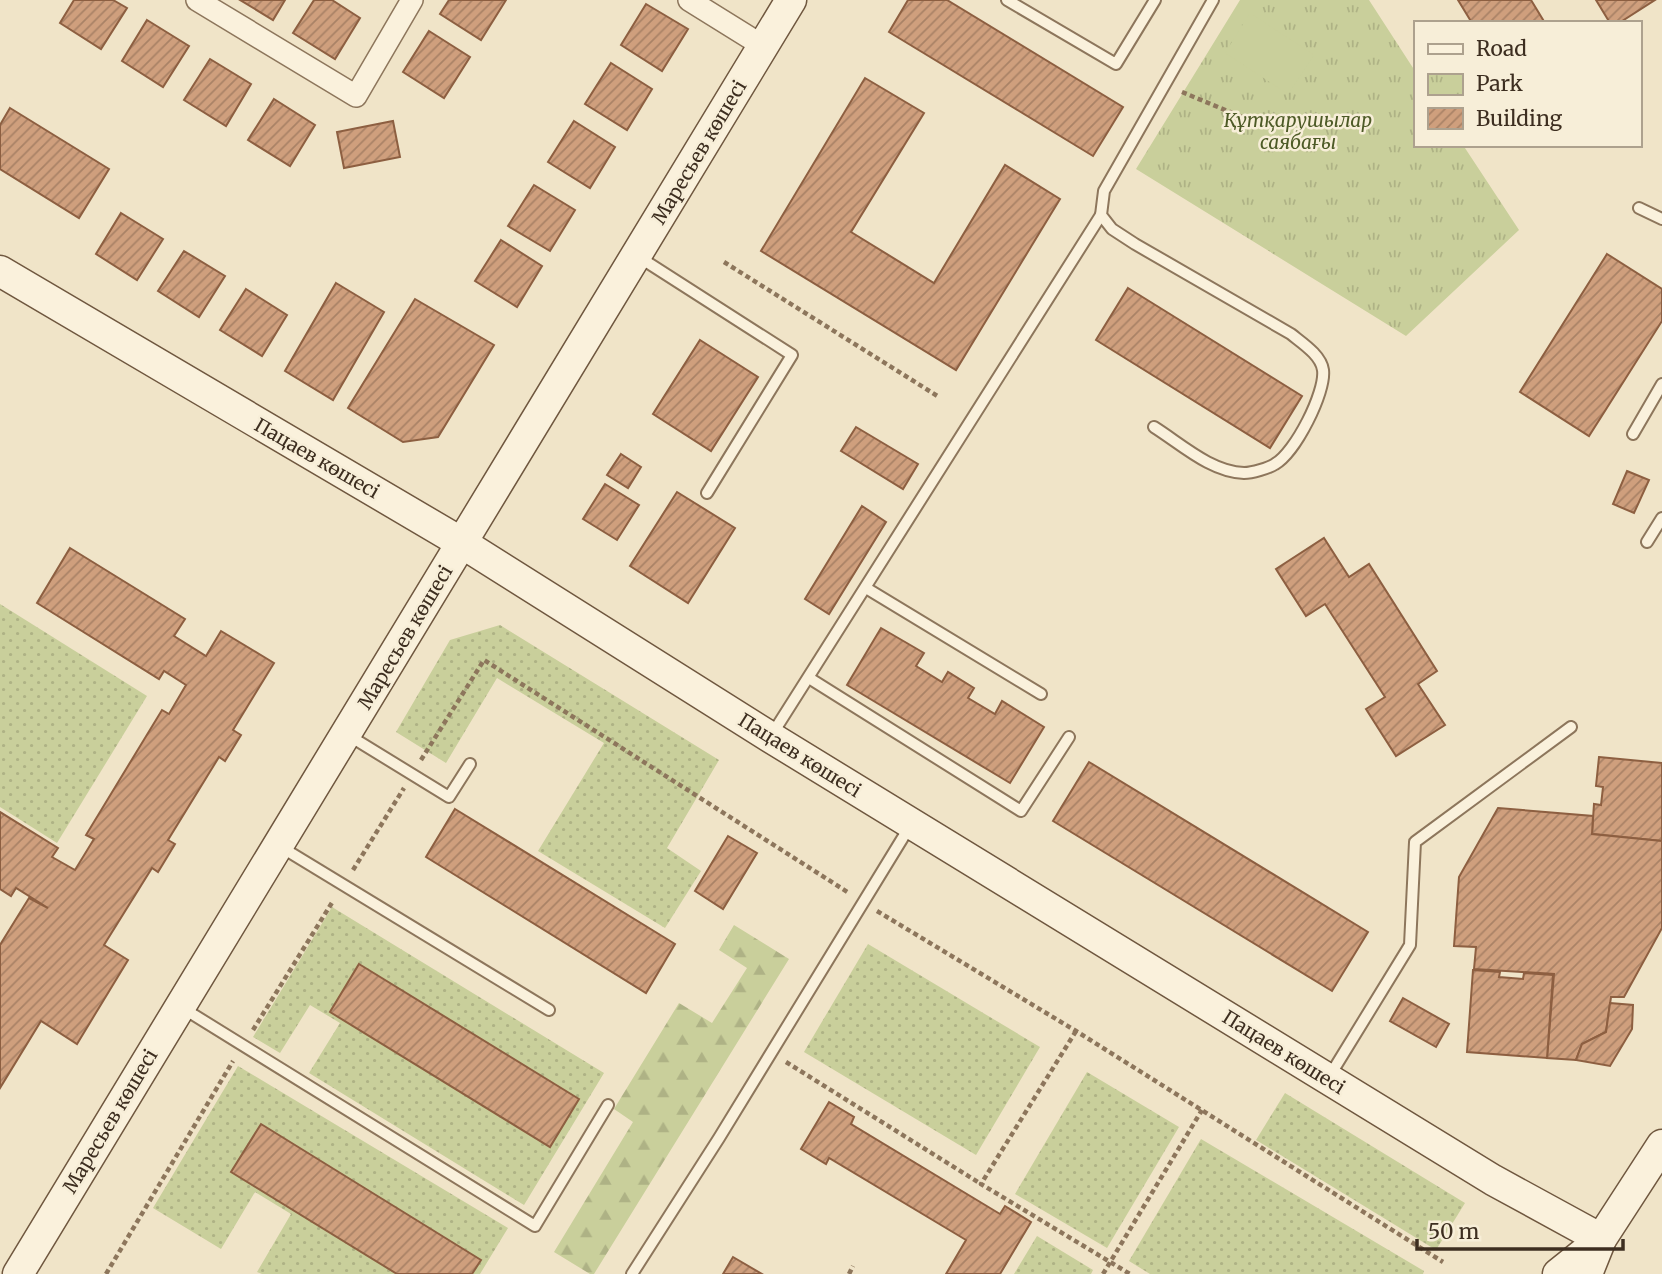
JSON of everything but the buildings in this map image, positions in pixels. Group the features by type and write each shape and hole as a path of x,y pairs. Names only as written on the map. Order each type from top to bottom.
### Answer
{"main road":[{"name":"Маресьев көшесі","path":"18,1274 791,0"},
{"name":"Пацаев көшесі","path":"0,271 462,543 770,737 1493,1181 1601,1239"},
{"path":"1558,1274 1601,1239 1649,1175 1662,1145"},
{"path":"1587,1274 1601,1239"}],"street":[{"path":"197,0 356,96 412,0"},
{"path":"689,0 763,46"}],"lane":[{"path":"1007,0 1116,64 1156,0"},
{"path":"770,737 1101,215 1104,191 1213,0"},
{"path":"1639,208 1662,219"},
{"path":"1101,215 1112,229 1135,244 1291,334 1314,352 1323,369 1319,398 1298,439 1276,464 1246,473 1217,468 1154,427"},
{"path":"636,255 792,355 707,493"},
{"path":"1633,434 1662,384"},
{"path":"1647,542 1662,518"},
{"path":"866,588 1041,694"},
{"path":"808,678 1021,811 1069,737"},
{"path":"1328,1079 1410,946 1415,842 1571,727"},
{"path":"346,734 449,797 470,764"},
{"path":"632,1274 911,824"},
{"path":"278,845 549,1010"},
{"path":"179,1006 535,1226 608,1105"}],"path":[{"path":"1178,90 1250,120 1274,125"},
{"path":"724,262 939,397"},
{"path":"106,1274 243,1045 484,660 863,902 1076,1031 1443,1262"},
{"path":"981,1184 1076,1031"},
{"path":"771,1053 1130,1274"},
{"path":"1103,1274 1202,1110"},
{"path":"849,1274 853,1266"}],"green space":[{"name":"Құтқарушылар саябағы","path":"1240,0 1369,0 1414,69 1414,147 1464,147 1519,230 1406,336 1136,169"},
{"path":"1250,13 1314,55 1288,94 1225,53"},
{"path":"0,604 147,696 57,843 0,807"},
{"path":"500,625 719,760 667,848 701,871 665,928 538,851 604,743 497,678 446,763 396,732 450,640"},
{"path":"332,907 604,1073 524,1205 309,1073 340,1023 310,1005 280,1053 253,1037"},
{"path":"734,925 789,959 594,1274 590,1274 554,1252 633,1122 614,1109 679,1003 712,1023 747,968 719,950"},
{"path":"868,944 1040,1047 976,1155 804,1052"},
{"path":"238,1066 508,1228 480,1274 262,1274 257,1272 291,1214 255,1192 221,1249 153,1208"},
{"path":"1087,1072 1179,1127 1107,1248 1015,1194"},
{"path":"1285,1093 1465,1203 1436,1250 1256,1140"},
{"path":"1201,1139 1424,1271 1423,1274 1150,1274 1129,1261"},
{"path":"1037,1236 1093,1270 1091,1274 1014,1274"}]}
